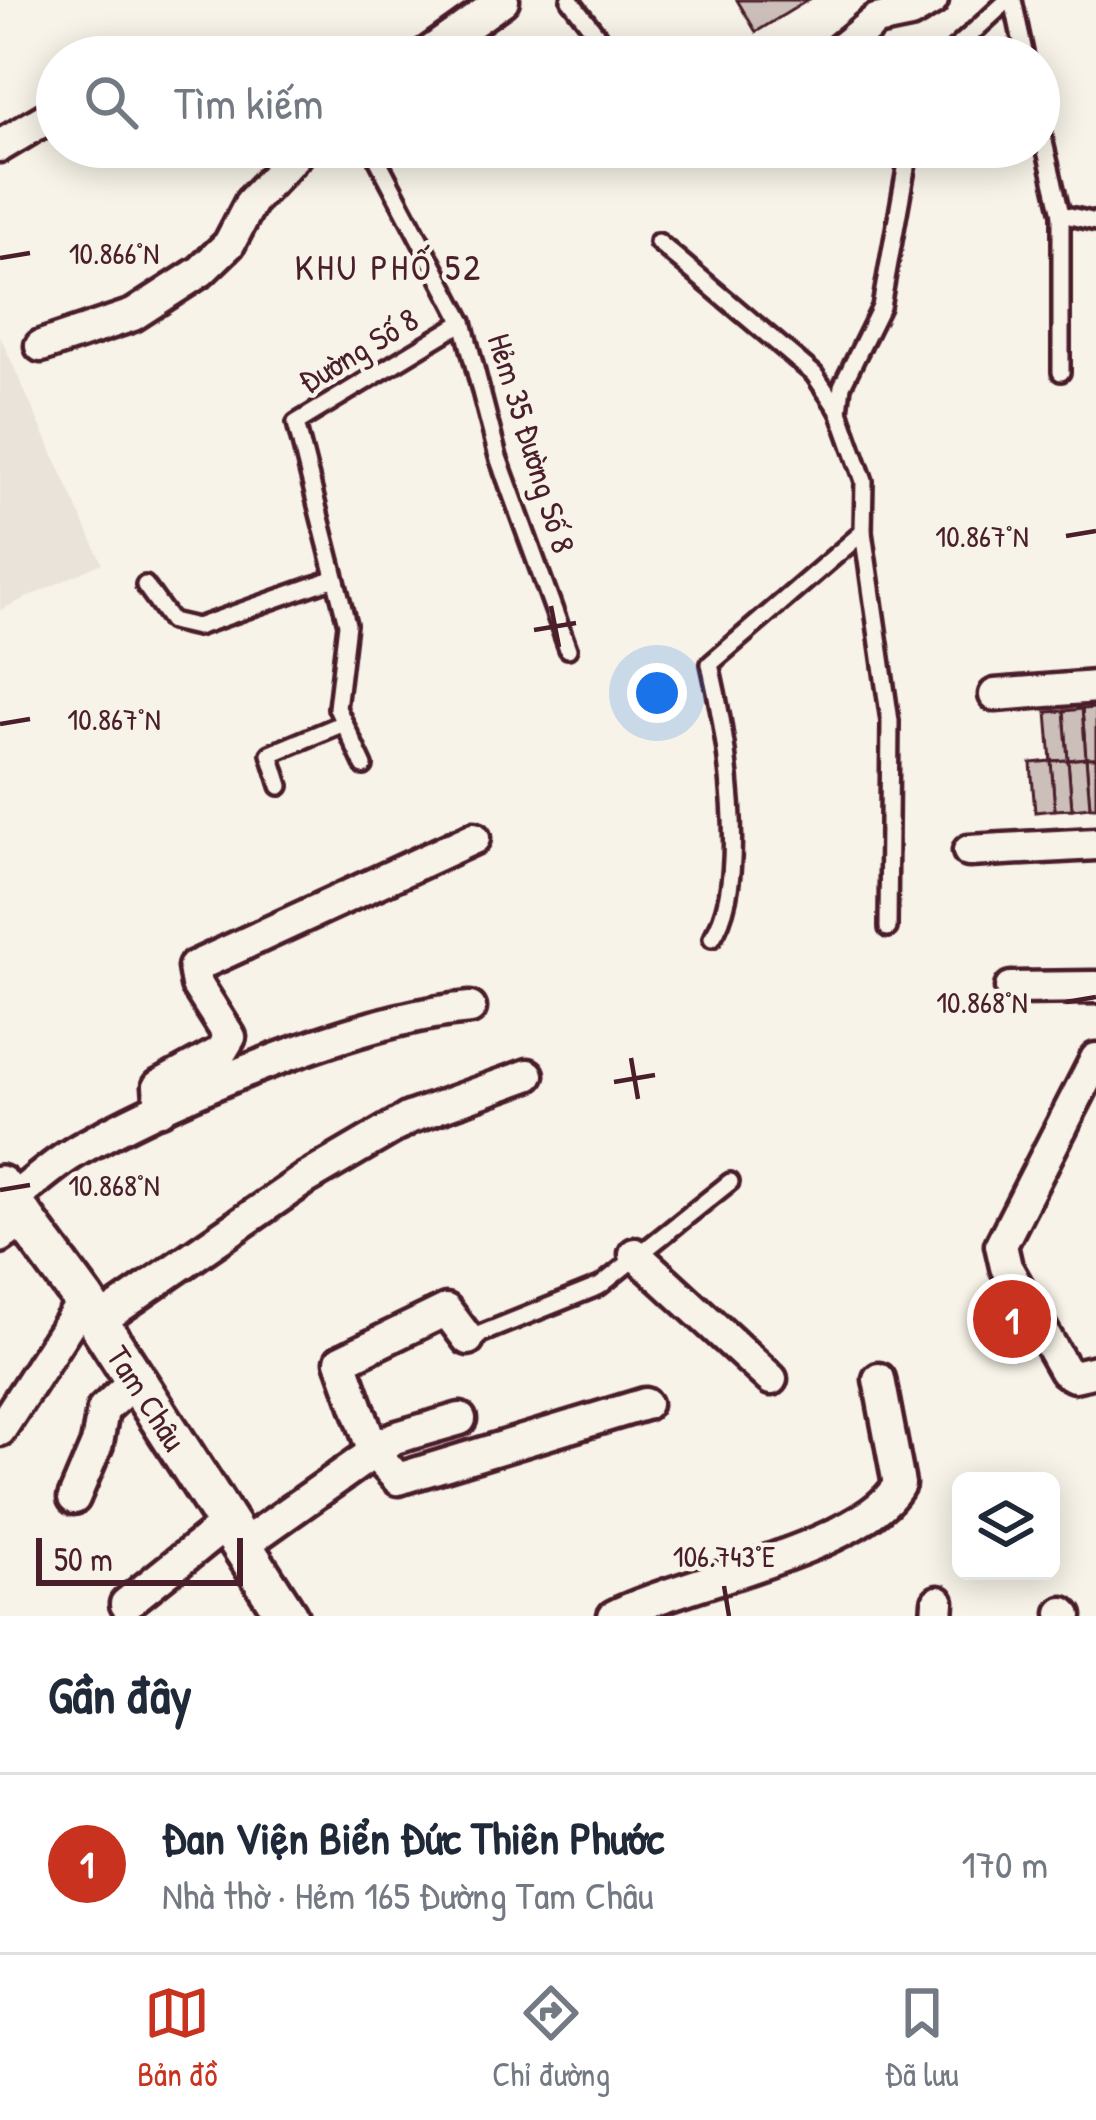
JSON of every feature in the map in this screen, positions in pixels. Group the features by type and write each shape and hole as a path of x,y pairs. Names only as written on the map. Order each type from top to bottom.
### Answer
{"street":[{"path":"452,36 502,0"},
{"path":"857,36 876,20 910,13 932,0"},
{"path":"0,146 36,125"},
{"path":"41,346 134,315 201,271 229,244 251,202 283,168"},
{"path":"995,695 1096,687"},
{"path":"161,1109 159,1085 221,1052 230,1036 197,985 194,968 204,959 474,838"},
{"path":"969,851 1096,844"},
{"path":"1011,988 1096,987"},
{"path":"10,1210 82,1147 161,1109 331,1041 436,1011 470,1008"},
{"path":"1096,1059 1001,1245 1006,1267 1065,1371 1074,1376 1096,1371"},
{"path":"0,1430 91,1311 409,1118 528,1075"},
{"name":"Tam Châu","path":"10,1210 91,1311 287,1616"},
{"path":"635,1254 771,1379"},
{"path":"468,1339 446,1310 343,1358 374,1453 398,1479 645,1404"},
{"path":"614,1616 680,1589 758,1569 884,1504 898,1484 879,1379"},
{"path":"74,1498 97,1444 103,1410 134,1380"},
{"path":"126,1604 394,1438 460,1419"}],"lane":[{"path":"570,0 598,36"},
{"path":"970,36 1010,0 1019,36"},
{"name":"Đường Số 8","path":"364,766 337,708 347,624 296,423 464,322 382,168"},
{"path":"839,411 842,386 881,307 906,168"},
{"path":"1050,168 1061,214 1061,372"},
{"path":"1061,214 1096,222"},
{"path":"658,242 814,374 839,411 864,481 862,532 890,721 888,928"},
{"name":"Hẻm 35 Đường Số 8","path":"464,322 498,457 568,649"},
{"path":"712,938 729,897 730,758 710,664 862,532"},
{"path":"145,585 171,621 197,627 335,578"},
{"path":"280,786 270,754 344,723"},
{"path":"468,1339 600,1286 730,1182"}],"shaded area":[{"path":"0,336 102,563 0,610"}],"building":[{"path":"737,0 808,0 756,32"},
{"path":"1096,708 1096,758 1086,758 1082,709"},
{"path":"1082,709 1086,758 1068,760 1064,711"},
{"path":"1064,711 1068,760 1051,761 1047,712"},
{"path":"1086,758 1096,758 1096,807 1090,807"},
{"path":"1086,758 1090,807 1072,809 1068,760"},
{"path":"1068,760 1072,809 1055,810 1051,761"},
{"path":"1051,761 1055,810 1035,812 1031,763"}],"place":[{"name":"Đan Viện Biển Đức Thiên Phước","path":"1012,1319"}],"district":[{"name":"KHU PHỐ 52","path":"389,267"}]}
